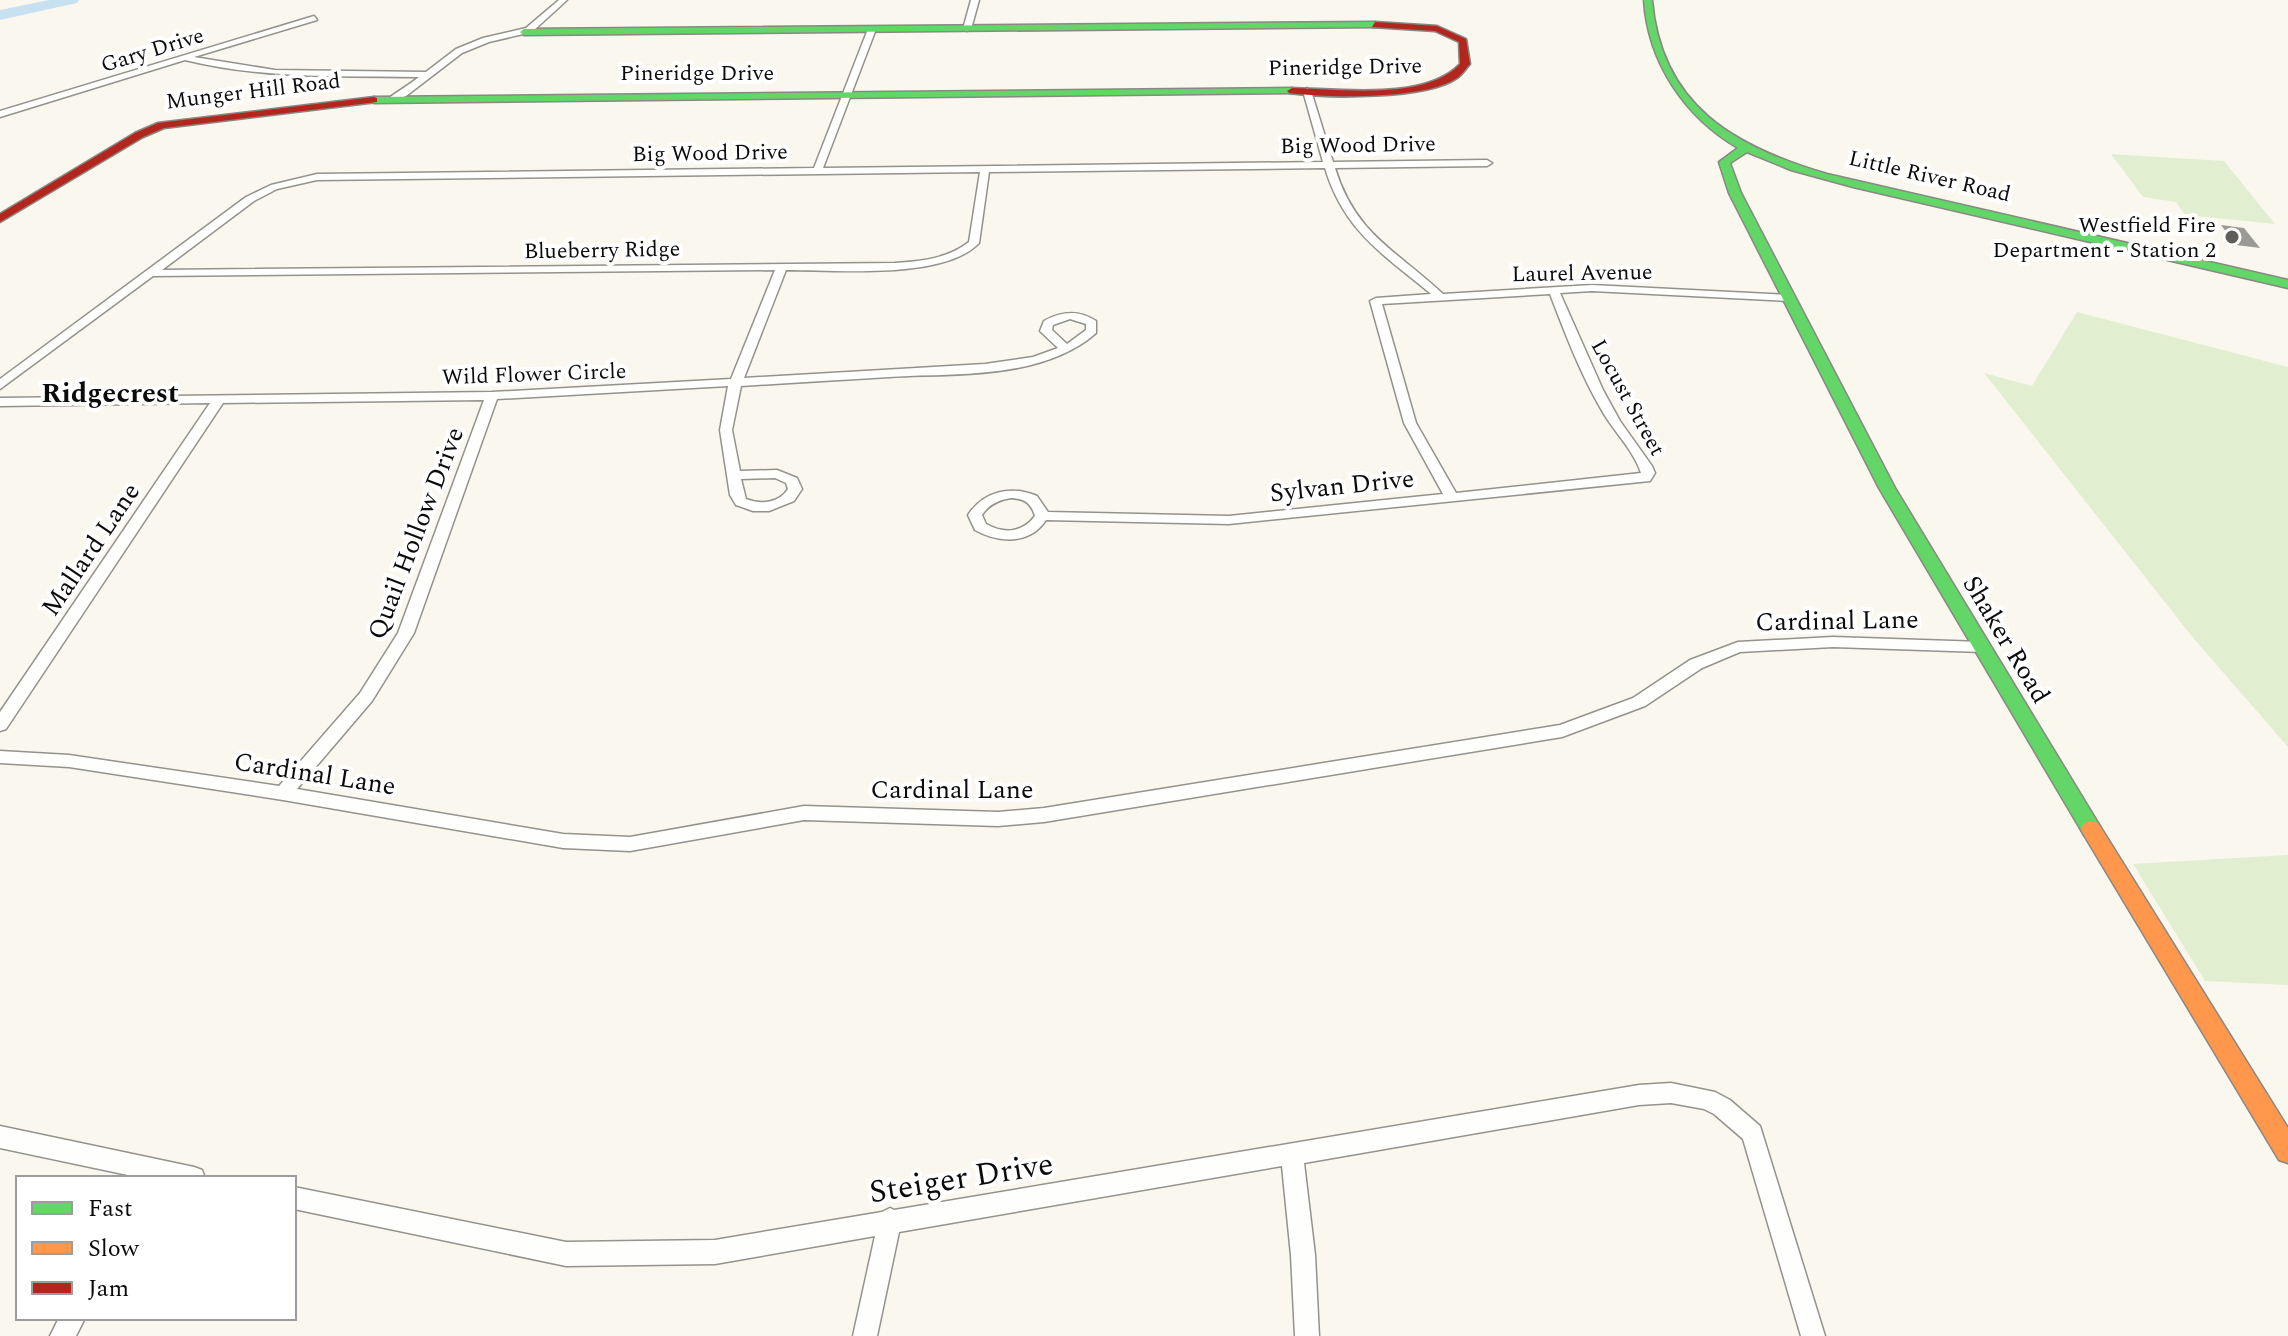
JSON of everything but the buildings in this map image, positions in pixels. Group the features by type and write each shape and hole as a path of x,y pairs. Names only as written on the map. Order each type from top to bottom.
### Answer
{"street":[{"path":"393,98 467,46 524,32 563,0"},
{"path":"967,29 975,0"},
{"name":"Little River Road","path":"1648,0 1652,40 1697,115 1718,133 1746,148 1789,165 1835,177 2288,284"},
{"name":"Gary Drive","path":"0,114 314,18"},
{"name":"Pineridge Drive","path":"393,98 1413,90 1444,86 1459,76 1465,45 1457,37 1437,29 1404,25 524,32"},
{"path":"818,170 872,29"},
{"path":"185,58 216,67 246,70 428,75"},
{"path":"1307,91 1338,195 1360,226 1438,295"},
{"name":"Munger Hill Road","path":"0,219 139,135 162,125 199,118 393,98"},
{"name":"Shaker Road","path":"1746,148 1727,158 1724,165 1735,193 1887,488 2288,1151"},
{"name":"Big Wood Drive","path":"0,385 250,199 274,187 317,177 1487,163"},
{"name":"Blueberry Ridge","path":"150,273 914,265 961,254 974,243 985,168"},
{"path":"733,475 725,418 735,383 782,267"},
{"name":"Laurel Avenue","path":"1452,498 1410,423 1376,301 1438,295 1631,289 1789,298"},
{"name":"Locust Street","path":"1554,291 1593,383 1614,422 1645,463 1648,473 1645,478"},
{"name":"Wild Flower Circle","path":"0,402 492,396 988,368 1025,362 1065,348"},
{"name":"Quail Hollow Drive","path":"283,793 391,664 406,633 492,396"},
{"name":"Mallard Lane","path":"0,725 219,399"},
{"name":"Sylvan Drive","path":"1042,516 1229,520 1645,478"},
{"name":"Cardinal Lane","path":"0,757 69,761 283,793 563,841 630,844 804,813 998,819 1044,815 1562,731 1639,702 1696,664 1738,647 1833,642 1982,647"},
{"name":"Steiger Drive","path":"296,1198 566,1254 715,1252 1639,1095 1671,1093 1707,1099 1722,1107 1752,1133 1813,1336"},
{"path":"0,1137 168,1176"},
{"path":"1292,1155 1303,1255 1307,1336"},
{"path":"865,1336 890,1220"}],"green space":[{"path":"2111,154 2224,161 2275,224 2185,215 2176,202 2143,197"},
{"path":"2077,312 2288,367 2288,747 2194,639 1984,373 2032,386"},
{"path":"2288,855 2288,985 2205,981 2133,864"}],"waterway":[{"path":"0,15 71,0"}],"traffic: fast":[{"path":"1648,0 1653,35 1660,53 1691,105 1716,130 1767,158 1853,184 2288,284"},
{"path":"524,32 1375,25"},
{"path":"374,100 1292,91"},
{"path":"1746,148 1724,162 1735,193 1887,488 2091,829"}],"traffic: slow":[{"path":"2091,829 2288,1151"}],"traffic: jam":[{"path":"1292,91 1386,92 1412,89 1454,76 1465,64 1463,41 1437,29 1375,25"},
{"path":"0,219 139,135 162,125 374,100"}],"place":[{"name":"Westfield Fire Department - Station 2","path":"2232,237"}],"district":[{"name":"Ridgecrest","path":"110,392"}]}
